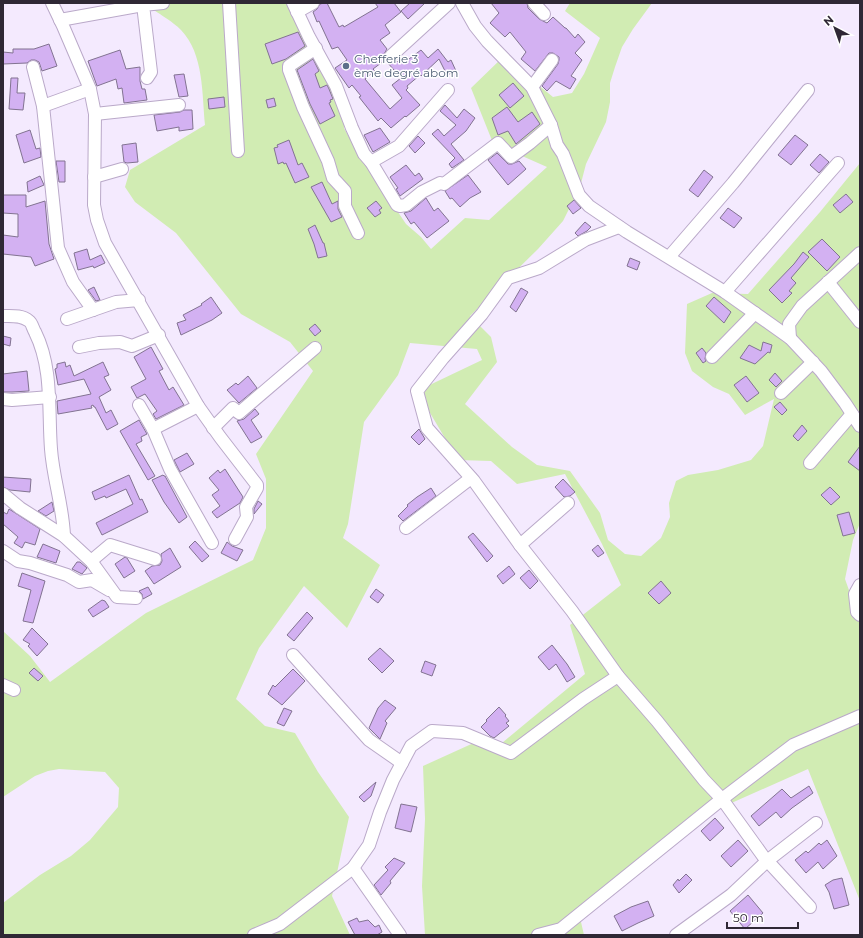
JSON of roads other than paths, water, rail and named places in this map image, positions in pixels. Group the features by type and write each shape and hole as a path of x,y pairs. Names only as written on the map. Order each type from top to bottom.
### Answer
{"street":[{"path":"52,3 90,88 95,114 94,205 97,220 106,243 198,406 257,485 257,488 246,507 247,517 235,539"},
{"path":"60,20 143,5 163,3"},
{"path":"229,3 238,151"},
{"path":"313,3 295,8 336,86 364,154 371,162 397,205 406,205 422,192 440,183 444,184 498,143 511,157 551,125"},
{"path":"391,56 449,3"},
{"path":"462,3 475,26 487,41 532,87 551,125 557,145 563,154 579,195 589,206 725,292 790,338 821,370 860,426"},
{"path":"534,3 544,14"},
{"path":"143,5 151,72 147,78"},
{"path":"316,48 289,66 289,70 303,107 328,161 333,178 345,191 345,206 358,233"},
{"path":"532,87 552,60"},
{"path":"33,67 43,106 58,248 73,282 93,310"},
{"path":"43,106 90,88"},
{"path":"371,162 399,146 448,90"},
{"path":"669,257 728,189 808,90"},
{"path":"95,114 179,105"},
{"path":"725,292 838,163"},
{"path":"94,177 122,169"},
{"path":"620,227 585,240 539,268 508,278 482,314 443,358 418,391 428,428 471,478 520,546 572,611 618,676 657,721 704,780 722,799 767,860 810,907"},
{"path":"790,338 789,324 802,306 860,253"},
{"path":"828,282 860,322"},
{"path":"68,318 116,302 138,300"},
{"path":"712,357 755,313"},
{"path":"3,316 17,315 30,321 39,339 50,397 51,449 64,519 64,536"},
{"path":"79,347 96,343 120,342 132,346 159,335"},
{"path":"213,428 233,408 238,413 315,348"},
{"path":"781,393 813,362"},
{"path":"3,399 12,400 50,397"},
{"path":"139,405 153,429 170,469 212,543"},
{"path":"153,429 198,406"},
{"path":"810,463 852,414"},
{"path":"406,528 471,478"},
{"path":"3,494 20,508 64,536 91,561 111,591"},
{"path":"520,546 568,503"},
{"path":"91,561 110,545 155,559"},
{"path":"3,550 18,561 30,563 67,575 79,582 92,580 111,591 119,598 136,598"},
{"path":"860,585 855,594 857,612 860,615"},
{"path":"293,655 369,740 402,764"},
{"path":"254,935 280,924 353,868 369,845 393,780 411,746 432,731 463,733 512,753 618,676"},
{"path":"538,935 561,929 722,799 793,745 860,716"},
{"path":"676,935 731,895 767,860 816,823"},
{"path":"353,868 400,935"}],"place":[{"name":"Chefferie 3 ème degré abom","path":"346,66"}]}
